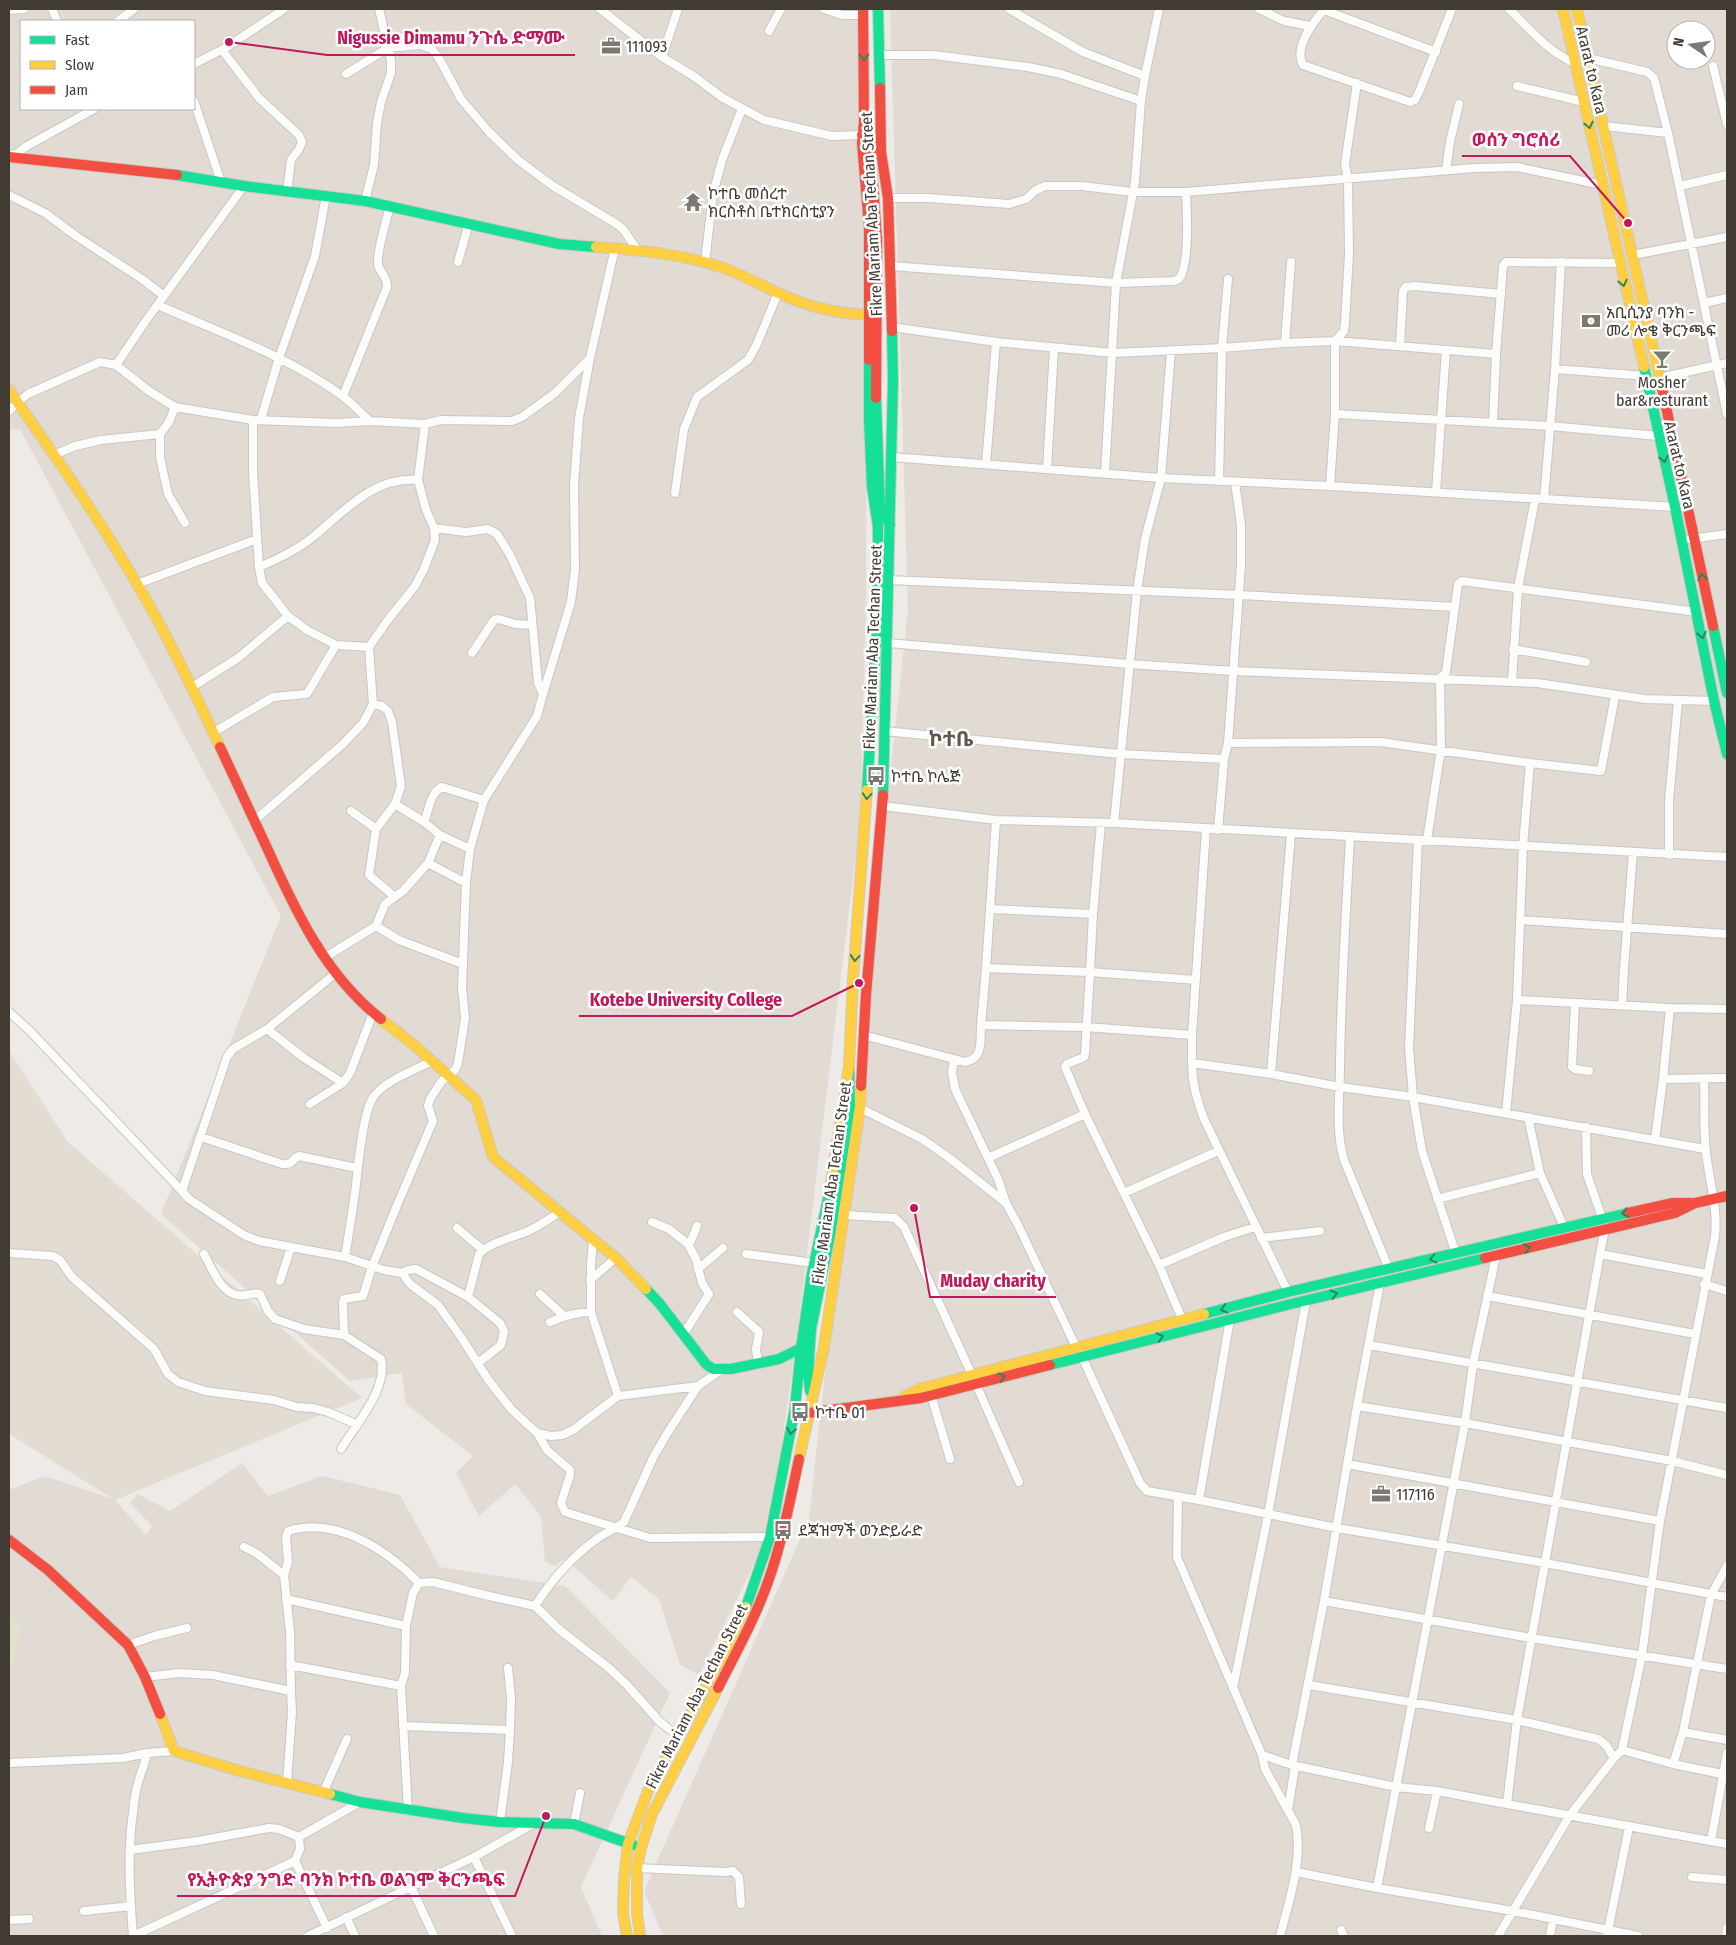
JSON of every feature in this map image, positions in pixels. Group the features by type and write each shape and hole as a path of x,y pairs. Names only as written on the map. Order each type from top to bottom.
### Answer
{"main road":[{"name":"Fikre Mariam Aba Techan Street","path":"640,1936 637,1913 637,1868 652,1814 752,1625 772,1571 782,1537 824,1346 860,1108 863,1035 883,806 891,527 893,381 891,266 888,198 881,152 878,9"},
{"path":"1563,10 1577,9"},
{"name":"Ararat to Kara","path":"1577,9 1633,255 1727,693"},
{"name":"Ararat to Kara","path":"1563,10 1675,507 1714,701 1727,754"},
{"path":"811,1401 808,1374 812,1329 845,1149 850,1106 849,1066 853,979 876,675 878,527 875,368 870,226 862,135 863,12"},
{"path":"9,156 179,175 287,192 365,200 559,244 591,248 658,250 704,262 747,277 778,293 820,310 854,315 872,315"},
{"path":"9,390 54,455 137,584 214,732 290,899 324,958 355,996 373,1013 449,1074 476,1100 493,1157 618,1260 660,1304 706,1364 713,1369 720,1370 779,1359 801,1348"},
{"path":"877,510 891,527"},
{"path":"627,1936 623,1913 628,1844 648,1791 677,1735 729,1644 749,1602 770,1537 795,1408 801,1348 814,1263 827,1207 849,1066"},
{"path":"808,1413 921,1398 974,1380 1042,1361 1076,1347 1288,1292 1456,1254 1602,1218 1672,1203 1695,1203 1727,1196"},
{"path":"1042,1361 1082,1356 1675,1213 1695,1203"},
{"path":"1257,1300 1260,1312"},
{"path":"779,1359 799,1368"},
{"path":"898,1400 920,1390 974,1380"},
{"path":"9,1540 48,1570 128,1645 145,1677 174,1751 323,1794 360,1802 408,1811 500,1822 574,1824 641,1848"}],"street":[{"path":"9,10 24,9"},
{"path":"119,20 134,9"},
{"path":"195,64 222,50 284,9"},
{"path":"365,200 374,165 377,123 381,102 391,73 391,60 379,9"},
{"path":"600,9 662,57 692,75 723,98 764,120 832,136 862,135"},
{"path":"662,57 678,9"},
{"path":"769,30 781,9"},
{"path":"824,9 842,15 863,12"},
{"path":"1009,9 1083,52 1145,76"},
{"path":"1105,473 1116,283 1135,182 1141,101 1159,9"},
{"path":"1259,9 1284,21 1310,26"},
{"path":"1436,52 1324,9 1310,26 1303,42 1301,57 1303,65 1407,102 1412,101 1419,92 1436,52 1452,9"},
{"path":"1509,9 1554,51 1564,59 1575,63"},
{"path":"346,74 388,48 420,45 432,49 461,99 489,132 518,160 553,186 623,229 636,248"},
{"path":"222,50 259,98 282,117 299,135 302,142 291,160 287,192"},
{"path":"880,55 934,54 1028,67 1061,74 1141,101"},
{"path":"1588,58 1652,75 1654,78 1680,186 1727,414"},
{"path":"1714,70 1727,124"},
{"path":"1330,486 1335,414 1336,341 1344,332 1349,254 1348,179 1345,164 1357,84"},
{"path":"1517,86 1584,102"},
{"path":"195,104 221,182"},
{"path":"1446,170 1459,104"},
{"path":"704,262 713,194 722,160 742,109"},
{"path":"9,156 16,154 26,146 92,110"},
{"path":"1604,126 1668,133"},
{"path":"888,198 929,198 1009,204 1026,199 1036,190 1045,186 1082,186 1132,192 1186,192 1446,170 1516,167 1602,185"},
{"path":"1680,186 1727,175"},
{"path":"116,366 244,186"},
{"path":"891,266 1116,283 1179,279 1183,272 1188,226 1186,192"},
{"path":"9,195 45,213 164,296"},
{"path":"326,196 315,256 257,420 253,472 257,539 262,583 288,616 307,630 336,645 370,647"},
{"path":"342,396 387,286 386,278 379,268 378,259 390,206"},
{"path":"458,262 469,223"},
{"path":"1633,255 1727,237"},
{"path":"344,1335 344,1299 363,1296 372,1267 434,1121 428,1106 430,1099 449,1074 455,1070 458,1063 465,1018 462,987 466,883 470,849 484,800 537,716 570,602 575,570 574,485 579,418 590,358 616,248"},
{"path":"1285,343 1291,262"},
{"path":"1493,423 1503,266 1506,262 1619,263"},
{"path":"1544,499 1555,369 1561,262"},
{"path":"1220,481 1222,348 1228,279"},
{"path":"1400,346 1402,291 1406,287 1415,286 1501,294"},
{"path":"675,493 684,429 697,397 748,360 757,344 778,293"},
{"path":"1704,303 1727,298"},
{"path":"158,305 280,358 313,376 342,396 370,421"},
{"path":"892,327 996,342 1113,353 1336,341 1496,354"},
{"path":"986,464 996,342"},
{"path":"1047,469 1054,348"},
{"path":"1436,492 1446,350"},
{"path":"1114,823 1128,664 1137,591 1145,539 1161,478 1171,351"},
{"path":"9,411 28,394 100,362 116,366 149,391 175,407 257,420 337,423 370,421 425,424 441,420 512,421 522,417 555,393 590,358"},
{"path":"1659,378 1727,363"},
{"path":"1555,369 1646,376"},
{"path":"175,407 169,422 160,434 159,445 163,478 174,505 185,523"},
{"path":"1335,414 1550,426 1658,436"},
{"path":"254,821 343,744 363,723 373,704 370,647 386,621 415,586 433,546 434,528 426,510 418,480 425,424"},
{"path":"54,455 75,446 101,440 160,434"},
{"path":"891,457 1161,478 1330,486 1675,507"},
{"path":"260,567 285,556 313,537 359,498 389,484 408,479 418,480"},
{"path":"1218,830 1224,759 1228,743 1240,595 1241,525 1235,482"},
{"path":"1512,682 1518,588 1535,499"},
{"path":"434,528 466,532 488,529 497,534 509,553 530,598 531,625 538,682 543,694"},
{"path":"1681,540 1727,534"},
{"path":"137,584 257,539"},
{"path":"888,580 1240,595 1454,607"},
{"path":"1427,840 1441,749 1440,678 1446,672 1458,584 1462,581 1697,612"},
{"path":"192,687 238,658 288,616"},
{"path":"472,653 494,620 499,619 515,624 531,625"},
{"path":"888,643 1128,664 1538,683 1615,696 1678,702 1714,701"},
{"path":"214,732 273,697 307,694 336,645"},
{"path":"1513,648 1586,662"},
{"path":"1228,743 1380,742 1601,771 1615,696"},
{"path":"1669,854 1668,801 1678,702"},
{"path":"373,704 382,706 388,711 392,722 401,786 395,804 376,829 369,875 395,897"},
{"path":"884,731 1120,754 1224,759"},
{"path":"1506,1113 1517,1000 1523,846 1530,763"},
{"path":"424,822 432,798 442,786 484,800"},
{"path":"395,804 424,822 440,835 470,849"},
{"path":"883,806 996,820 1114,823 1727,857"},
{"path":"351,811 376,829"},
{"path":"863,1035 965,1062 974,1060 978,1054 996,820"},
{"path":"1101,823 1093,914 1086,1054 1084,1057 1066,1064 1065,1067 1085,1114 1159,1265 1182,1320"},
{"path":"1206,829 1192,1035 1192,1079 1195,1095 1218,1151 1288,1292"},
{"path":"1270,1074 1291,834"},
{"path":"324,958 376,926 385,904 402,891 428,863 440,835"},
{"path":"1350,837 1341,990 1339,1144 1389,1269"},
{"path":"1418,840 1409,1048 1412,1097 1422,1150 1456,1254"},
{"path":"1622,1006 1633,852"},
{"path":"428,863 466,883"},
{"path":"990,909 1093,914"},
{"path":"1520,920 1727,934"},
{"path":"376,926 400,940 463,964"},
{"path":"986,968 1090,972 1196,980"},
{"path":"182,1191 228,1057 233,1049 267,1029 336,973"},
{"path":"1517,1000 1727,1009"},
{"path":"1576,1003 1572,1067 1589,1071"},
{"path":"1655,1140 1670,1008"},
{"path":"9,1012 29,1030 189,1199 218,1219 244,1235 259,1241 345,1257 372,1267 402,1273 416,1269 468,1296 500,1323 504,1332 501,1345 478,1363"},
{"path":"310,1104 343,1083 356,1060 373,1013"},
{"path":"981,1025 1086,1027 1192,1035"},
{"path":"267,1029 296,1053 343,1083"},
{"path":"954,1060 953,1082 1003,1191 1006,1202 1076,1347"},
{"path":"345,1257 357,1168 370,1105 375,1095 394,1080 432,1061"},
{"path":"1192,1063 1412,1097 1705,1149"},
{"path":"1663,1079 1727,1078"},
{"path":"1498,1936 1570,1815 1622,1750 1642,1655 1660,1521 1716,1218 1705,1149 1704,1079"},
{"path":"860,1108 922,1139 1006,1202"},
{"path":"988,1158 1085,1114"},
{"path":"1528,1117 1540,1173 1564,1227"},
{"path":"1586,1127 1587,1174 1602,1218"},
{"path":"201,1137 282,1164 293,1162 299,1156 357,1168"},
{"path":"1124,1194 1218,1151"},
{"path":"1437,1199 1540,1173"},
{"path":"468,1296 476,1263 479,1254 483,1250 508,1238 527,1232 560,1212"},
{"path":"845,1215 895,1218 904,1227 1019,1482"},
{"path":"652,1222 669,1229 688,1244 696,1259 702,1284 709,1294 683,1335"},
{"path":"688,1244 697,1226"},
{"path":"1159,1265 1255,1227"},
{"path":"457,1228 483,1250"},
{"path":"1507,1804 1517,1720 1604,1229"},
{"path":"1260,1238 1320,1231"},
{"path":"593,1240 590,1280 591,1312 618,1396"},
{"path":"280,1281 291,1248"},
{"path":"698,1268 723,1248"},
{"path":"9,1253 53,1256 60,1260 72,1276 154,1349 168,1374 178,1382 205,1391 274,1400 297,1407 313,1408 356,1424"},
{"path":"204,1254 226,1290 237,1296 252,1293 260,1294 268,1311 275,1319 304,1329 344,1335 381,1359 382,1376 375,1396 341,1448"},
{"path":"746,1254 814,1263"},
{"path":"1600,1254 1707,1274"},
{"path":"1377,1888 1429,1618 1440,1547 1465,1423 1474,1364 1496,1256"},
{"path":"590,1280 610,1263"},
{"path":"402,1273 410,1284 443,1312 489,1381 512,1410 537,1433 547,1450 570,1470 562,1503 562,1509 566,1512 580,1518 650,1538 665,1540 782,1537"},
{"path":"1288,1810 1308,1685 1380,1283"},
{"path":"1704,1284 1727,1291"},
{"path":"540,1294 564,1316"},
{"path":"1487,1296 1695,1334"},
{"path":"1233,1688 1268,1515 1306,1301"},
{"path":"550,1322 578,1312 591,1312"},
{"path":"737,1312 759,1332 756,1349 758,1363"},
{"path":"1199,1500 1230,1319"},
{"path":"1369,1345 1727,1408"},
{"path":"1082,1356 1140,1483 1147,1491 1440,1547 1546,1563 1727,1597"},
{"path":"535,1606 563,1569 597,1539 624,1522 654,1456 668,1432 698,1386 720,1370"},
{"path":"537,1433 551,1436 562,1435 573,1430 618,1396 698,1386"},
{"path":"931,1395 950,1459"},
{"path":"1357,1406 1465,1423 1672,1461 1727,1475"},
{"path":"1347,1464 1556,1504 1660,1521"},
{"path":"1178,1497 1176,1557 1262,1755 1266,1769 1296,1825 1298,1834 1296,1872 1280,1936"},
{"path":"287,1783 292,1712 290,1631 284,1575 288,1562 286,1537 288,1531 310,1526 350,1535 388,1557 419,1583 433,1582 535,1606 567,1636 621,1679 660,1722 677,1735"},
{"path":"244,1548 256,1553 284,1575"},
{"path":"1673,1764 1683,1732 1711,1594 1727,1566"},
{"path":"408,1811 401,1686 405,1673 406,1626 413,1593 419,1583"},
{"path":"286,1599 406,1626"},
{"path":"1324,1601 1429,1618 1531,1638 1727,1669"},
{"path":"128,1645 187,1628"},
{"path":"290,1665 401,1686"},
{"path":"500,1822 510,1730 511,1699 508,1668"},
{"path":"145,1677 179,1674 213,1675 291,1692"},
{"path":"1308,1685 1517,1720 1598,1739 1606,1744 1614,1758"},
{"path":"403,1726 510,1730"},
{"path":"1683,1732 1727,1740"},
{"path":"323,1794 347,1739"},
{"path":"1622,1750 1673,1764 1722,1774"},
{"path":"9,1763 123,1758 146,1753 174,1751"},
{"path":"146,1753 132,1815 130,1850 133,1936 295,1861 300,1849 299,1837"},
{"path":"1711,1840 1727,1753"},
{"path":"1262,1755 1294,1766 1396,1787 1507,1804 1727,1844"},
{"path":"1430,1828 1436,1792"},
{"path":"574,1824 580,1793"},
{"path":"299,1837 360,1802"},
{"path":"308,1936 474,1856 536,1822"},
{"path":"1607,1933 1629,1827"},
{"path":"130,1850 198,1841 269,1828 279,1829 299,1837"},
{"path":"474,1856 512,1936"},
{"path":"295,1861 327,1928"},
{"path":"637,1868 733,1871 739,1877 741,1904"},
{"path":"1296,1872 1513,1911 1607,1933 1638,1936"},
{"path":"1692,1877 1727,1880"},
{"path":"410,1887 434,1936"},
{"path":"84,1911 131,1906"},
{"path":"346,1917 355,1936"},
{"path":"9,1920 29,1919"},
{"path":"1550,1936 1553,1919"},
{"path":"1726,1936 1727,1928"}],"shaded area":[{"path":"9,9 867,9 866,614 860,821 796,1343 769,1535 699,1675 680,1665 659,1599 631,1577 613,1601 565,1559 555,1566 545,1562 541,1516 515,1484 479,1516 456,1473 473,1456 406,1404 402,1373 350,1381 161,1214 281,916 20,429 9,430"},
{"path":"890,9 1727,9 1727,1936 663,1936 644,1891 809,1519 908,610"},
{"path":"9,1051 68,1142 362,1398 115,1500 9,1434"},
{"path":"242,1463 268,1496 322,1476 400,1495 440,1567 565,1586 670,1693 581,1887 602,1936 9,1936 9,1490 45,1476 115,1500 146,1535 152,1526 130,1503 138,1494 170,1511"}],"green space":[{"path":"9,1618 19,1624 20,1630 12,1668 9,1667"}],"traffic: fast":[{"path":"878,9 880,88"},
{"path":"177,175 244,186 365,201 559,244 596,247"},
{"path":"883,795 893,381 892,331"},
{"path":"867,790 878,615 878,527 872,487 869,360"},
{"path":"1644,367 1675,507 1714,701 1727,754"},
{"path":"876,398 880,509 878,512 876,511"},
{"path":"880,509 890,525"},
{"path":"1713,626 1727,693"},
{"path":"810,1391 808,1375 811,1329 830,1236 850,1106 849,1066"},
{"path":"746,1607 770,1537 795,1408 801,1348 812,1273 829,1194"},
{"path":"1204,1314 1288,1292 1628,1213"},
{"path":"1050,1365 1291,1304 1485,1258"},
{"path":"646,1289 660,1304 706,1364 713,1369 731,1369 779,1359 801,1348"},
{"path":"330,1794 360,1802 463,1818 500,1822 574,1824 633,1845"}],"traffic: slow":[{"path":"1563,9 1644,367"},
{"path":"1577,9 1661,383"},
{"path":"596,247 645,251 692,259 724,268 812,306 850,314 876,314"},
{"path":"9,390 59,461 137,584 170,644 220,747"},
{"path":"829,1194 849,1066 853,979 867,790"},
{"path":"381,1019 415,1046 476,1100 493,1157 618,1260 646,1289"},
{"path":"799,1459 824,1347 860,1108 861,1086"},
{"path":"904,1397 919,1389 1204,1314"},
{"path":"627,1936 623,1913 628,1844 648,1791 729,1644 746,1607"},
{"path":"640,1936 637,1913 637,1868 641,1848 652,1814 718,1688"},
{"path":"160,1714 174,1751 236,1770 330,1794"}],"traffic: jam":[{"path":"863,9 864,122 862,143 869,226 869,360"},
{"path":"880,88 881,152 888,198 892,331"},
{"path":"862,135 870,142 877,240 876,398"},
{"path":"9,157 177,175"},
{"path":"1661,383 1713,626"},
{"path":"220,747 290,897 314,942 344,983 381,1019"},
{"path":"861,1086 866,995 883,795"},
{"path":"1485,1258 1675,1213 1695,1203 1727,1196"},
{"path":"1628,1213 1673,1203 1691,1203"},
{"path":"808,1413 921,1398 1050,1365"},
{"path":"718,1688 748,1630 767,1585 784,1529 799,1459"},
{"path":"9,1540 48,1570 128,1645 145,1677 160,1714"}],"place":[{"name":"Nigussie Dimamu ንጉሴ ድማሙ","path":"229,42"},
{"name":"111093","path":"611,46"},
{"name":"ኮተቤ መሰረተ ክርስቶስ ቤተክርስቲያን","path":"693,202"},
{"name":"ወሰን ግሮሰሪ","path":"1628,223"},
{"name":"አቢሲንያ ባንክ - መሪ ሎቄ ቅርንጫፍ","path":"1591,321"},
{"name":"Mosher bar&resturant","path":"1662,359"},
{"name":"ኮተቤ ኮሌጅ","path":"876,776"},
{"name":"Kotebe University College","path":"859,983"},
{"name":"Muday charity","path":"914,1208"},
{"name":"ኮተቤ 01","path":"800,1412"},
{"name":"117116","path":"1381,1494"},
{"name":"ደጃዝማች ወንድይራድ","path":"783,1530"},
{"name":"የኢትዮጵያ ንግድ ባንክ ኮተቤ ወልገሞ ቅርንጫፍ","path":"546,1816"}],"district":[{"name":"ኮተቤ","path":"951,739"}]}
